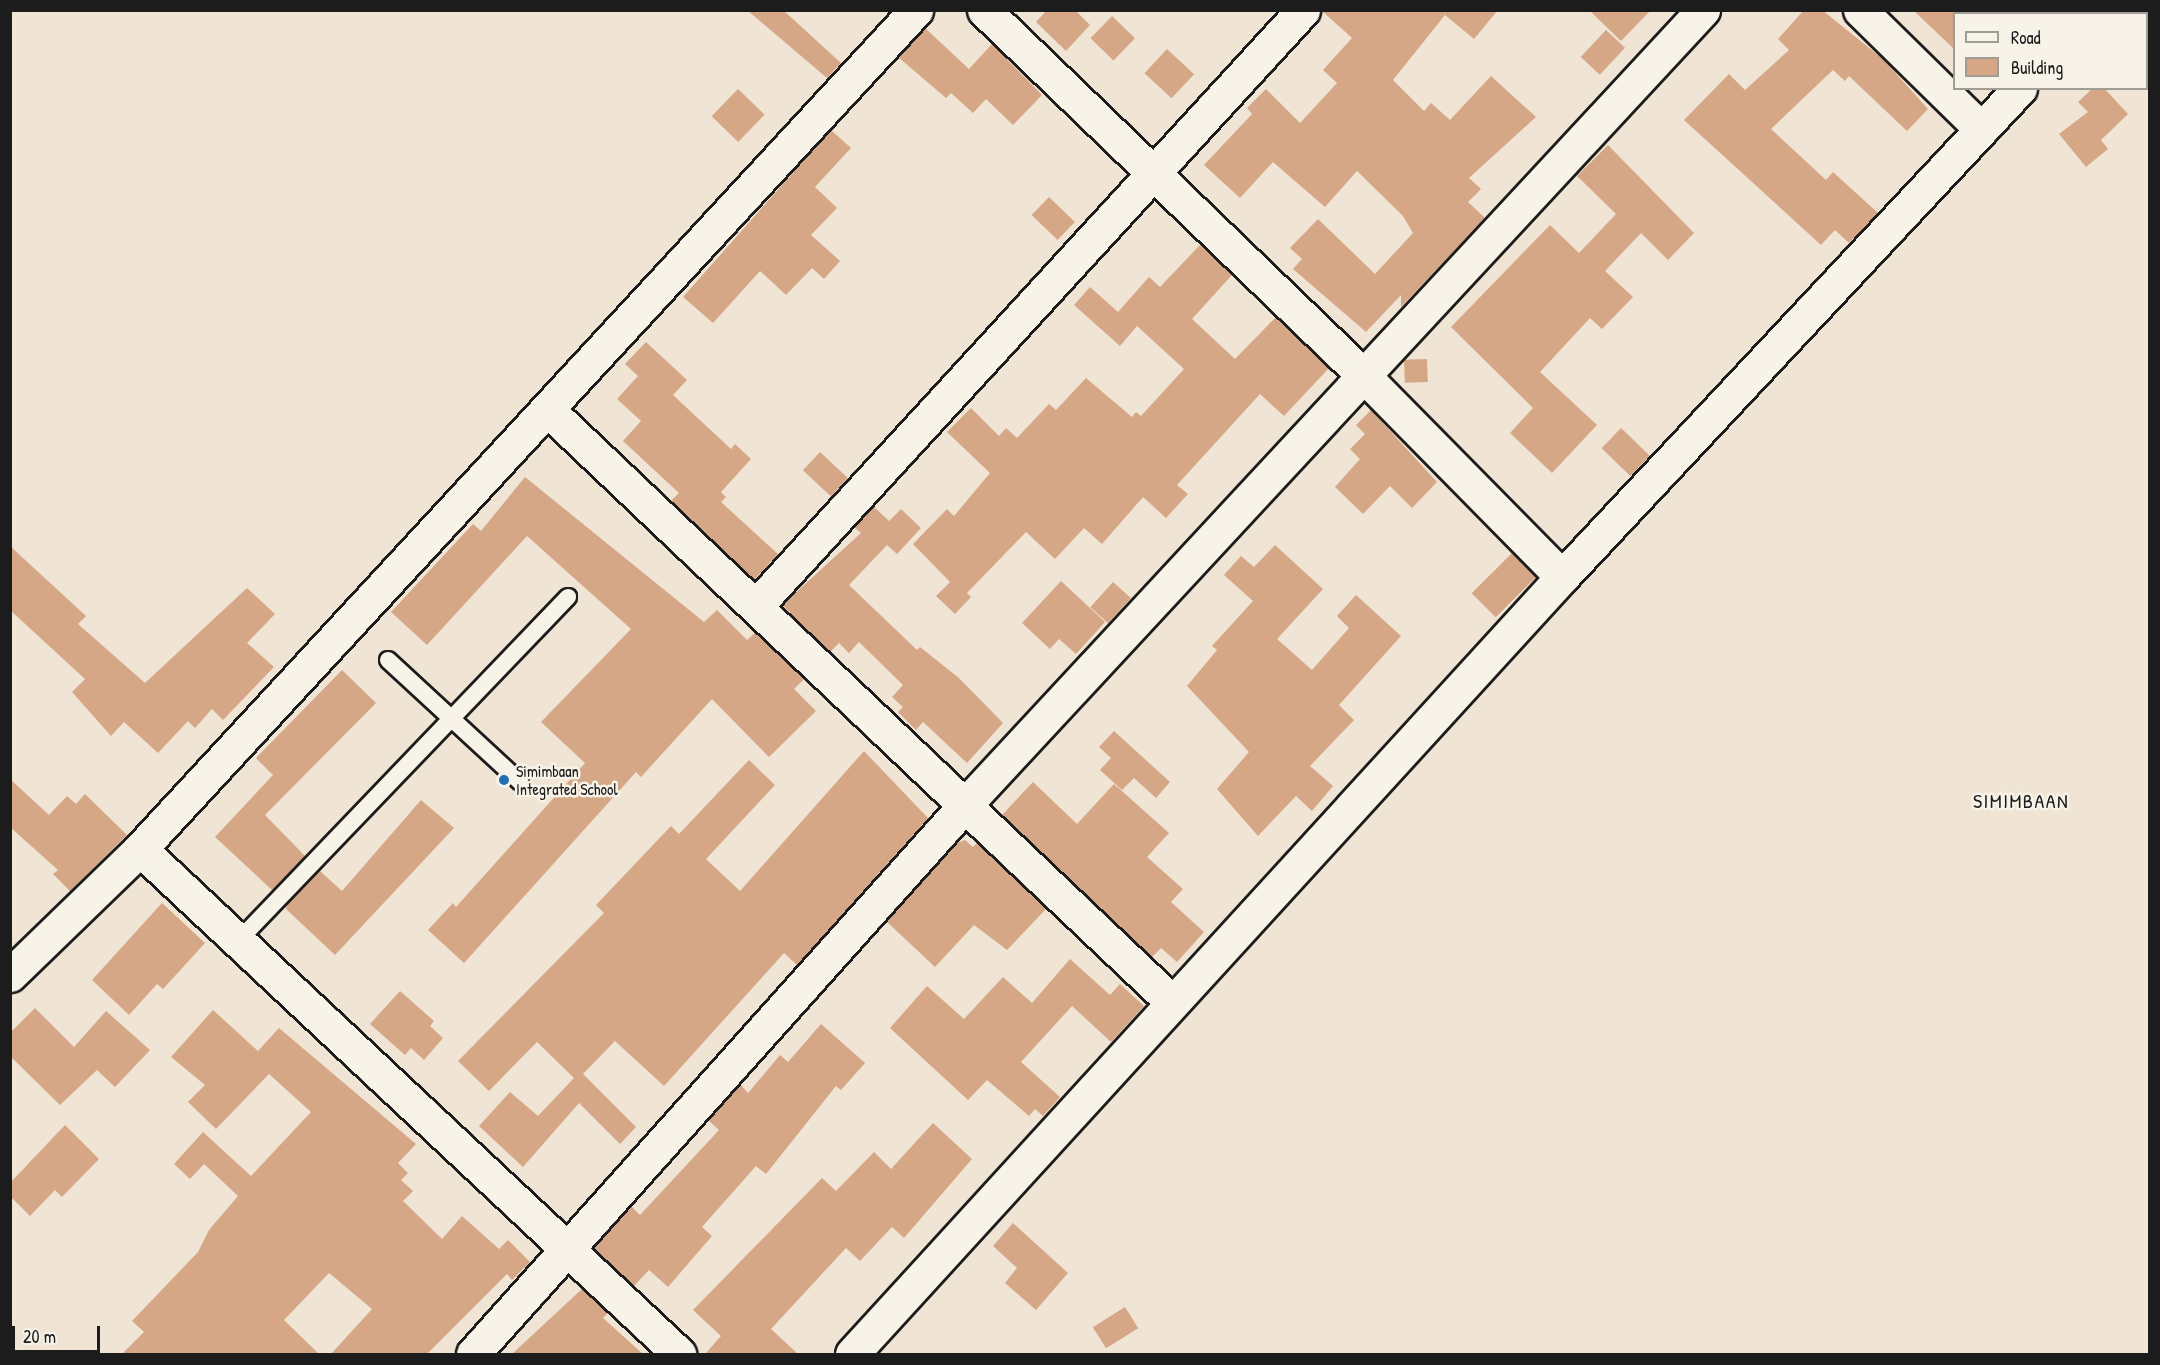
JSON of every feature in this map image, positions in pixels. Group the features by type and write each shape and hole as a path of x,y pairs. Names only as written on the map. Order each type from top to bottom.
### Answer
{"street":[{"path":"10,975 140,849 549,411 916,10"},
{"path":"984,10 1151,176 1364,375 1562,577"},
{"path":"756,606 1303,10"},
{"path":"473,1354 965,805 1704,10"},
{"path":"1860,10 1982,129"},
{"path":"852,1354 1562,577 2018,90"},
{"path":"549,411 1172,1002"},
{"path":"140,849 240,939 679,1354"}],"lane":[{"path":"240,939 568,597"},
{"path":"388,660 520,782"}],"building":[{"path":"747,10 783,10 841,63 827,78"},
{"path":"1047,10 1075,10 1090,25 1066,51 1036,22"},
{"path":"1321,10 1498,10 1474,39 1445,15 1393,80 1424,111 1431,103 1450,120 1491,76 1536,117 1469,178 1481,189 1468,202 1485,218 1401,307 1401,295 1366,332 1293,269 1302,259 1290,248 1318,219 1375,274 1413,233 1403,216 1357,171 1325,207 1273,162 1240,198 1204,165 1252,114 1247,108 1266,89 1300,123 1337,83 1323,70 1352,38"},
{"path":"1589,10 1651,10 1621,41"},
{"path":"1804,10 1822,10 1883,59 1928,109 1907,131 1849,76 1845,81 1833,70 1771,129 1826,180 1833,172 1878,213 1849,243 1835,230 1821,245 1684,120 1729,74 1745,90 1789,50 1778,39"},
{"path":"1913,10 1954,10 1953,48"},
{"path":"1112,16 1135,38 1113,61 1090,38"},
{"path":"925,28 969,69 992,44 1042,95 1013,125 986,99 973,113 951,93 946,98 898,57"},
{"path":"1606,30 1625,48 1600,75 1581,57"},
{"path":"1167,49 1194,74 1172,98 1144,73"},
{"path":"738,89 765,115 738,142 712,116"},
{"path":"2091,90 2106,90 2128,114 2101,140 2108,149 2086,167 2059,134 2088,112 2078,102"},
{"path":"831,130 851,148 815,187 837,208 811,235 840,261 824,279 812,268 786,295 760,271 713,323 683,297"},
{"path":"1608,145 1694,233 1668,260 1641,233 1605,271 1633,297 1602,329 1590,318 1540,372 1597,425 1552,473 1510,433 1533,408 1451,327 1550,225 1579,253 1616,214 1577,176"},
{"path":"1049,197 1075,222 1058,240 1032,215"},
{"path":"1200,245 1232,275 1192,319 1235,359 1276,317 1329,368 1284,416 1260,394 1177,485 1188,494 1166,518 1143,497 1102,544 1084,528 1055,559 1026,532 967,593 971,597 955,614 936,596 950,582 913,544 947,509 954,516 990,473 947,432 971,408 999,436 1006,428 1017,438 1049,404 1056,410 1086,378 1132,417 1136,412 1141,416 1184,369 1137,326 1120,346 1074,305 1090,287 1118,312 1149,277 1160,287"},
{"path":"646,342 687,380 673,395 731,449 735,444 751,459 721,492 726,497 721,502 778,554 754,580 671,501 679,493 623,441 641,421 617,399 638,376 625,364"},
{"path":"1427,359 1428,382 1405,383 1404,360"},
{"path":"1371,410 1437,482 1412,508 1390,486 1363,514 1335,487 1360,459 1350,449 1365,434 1356,425"},
{"path":"1621,428 1650,456 1630,476 1602,448"},
{"path":"820,452 848,478 831,496 803,470"},
{"path":"525,477 704,622 717,610 747,640 755,633 804,679 794,689 816,711 769,757 712,699 641,777 636,772 464,963 428,930 453,903 456,907 585,763 541,722 631,629 527,536 427,645 391,612 473,524 481,531"},
{"path":"873,506 889,521 901,509 921,528 897,554 887,545 849,585 917,650 920,647 959,678 1003,723 967,763 923,722 916,730 898,712 903,707 892,697 903,685 859,642 849,653 839,643 830,652 782,605 861,533 854,527"},
{"path":"1275,545 1323,589 1277,639 1312,670 1349,628 1337,616 1356,595 1401,636 1339,705 1354,720 1310,766 1333,786 1312,811 1296,796 1258,836 1217,789 1249,752 1187,686 1217,650 1212,646 1253,601 1224,575 1241,556 1254,567"},
{"path":"10,546 86,616 78,624 145,683 247,588 275,614 247,643 274,667 223,720 212,709 195,728 188,721 158,753 124,722 111,736 72,692 85,679 10,610"},
{"path":"1512,553 1536,577 1496,617 1472,593"},
{"path":"1061,581 1105,622 1076,654 1059,639 1050,649 1022,623"},
{"path":"1113,582 1131,598 1108,623 1090,607"},
{"path":"342,670 376,703 265,815 305,856 272,890 215,837 273,775 256,758"},
{"path":"1114,731 1170,782 1156,798 1134,778 1122,790 1100,770 1111,758 1099,747"},
{"path":"864,751 928,818 797,965 784,953 664,1086 615,1041 583,1074 636,1127 620,1144 579,1103 523,1167 479,1126 510,1092 538,1116 574,1078 537,1042 489,1091 458,1061 604,913 596,905 671,826 679,834 749,760 775,785 706,859 740,891"},
{"path":"10,779 49,815 67,796 76,804 85,794 127,835 70,891 53,874 58,870 10,827"},
{"path":"1033,782 1077,824 1114,784 1169,833 1147,857 1183,889 1171,902 1204,932 1177,962 1161,948 1152,957 1002,815"},
{"path":"421,800 454,828 335,955 286,909 287,905 320,871 342,891"},
{"path":"965,840 973,847 977,843 1046,909 1007,950 974,925 935,967 886,921 956,843"},
{"path":"162,903 205,943 163,989 157,984 129,1015 92,980"},
{"path":"1070,959 1110,995 1120,984 1144,1006 1111,1042 1072,1006 1021,1062 1060,1097 1043,1116 1035,1109 1029,1116 987,1080 968,1100 890,1028 927,986 964,1019 1003,977 1032,1003"},
{"path":"400,991 434,1021 430,1026 443,1038 424,1060 411,1048 405,1055 370,1024"},
{"path":"35,1008 74,1047 106,1011 150,1050 115,1087 97,1070 60,1105 10,1056 10,1033"},
{"path":"213,1010 258,1051 279,1028 416,1144 398,1163 408,1173 401,1180 413,1191 403,1201 442,1239 462,1216 499,1249 508,1240 530,1262 512,1280 507,1274 427,1354 331,1354 372,1309 329,1273 284,1320 319,1354 122,1354 144,1332 132,1321 198,1252 209,1230 238,1196 204,1164 190,1179 174,1164 203,1132 251,1176 311,1112 269,1074 216,1129 188,1102 205,1085 171,1057"},
{"path":"821,1024 865,1063 841,1090 836,1086 766,1174 756,1166 702,1227 712,1236 668,1287 649,1270 634,1286 593,1248 631,1206 640,1215 719,1130 708,1120 740,1084 748,1093 780,1055 788,1062"},
{"path":"933,1123 972,1159 904,1238 892,1227 860,1261 846,1248 771,1329 798,1354 705,1354 721,1336 693,1310 822,1178 836,1191 874,1152 891,1169"},
{"path":"65,1125 99,1159 62,1197 55,1190 30,1216 10,1196 10,1183"},
{"path":"1013,1223 1068,1273 1036,1310 1005,1283 1017,1268 993,1246"},
{"path":"582,1289 608,1313 603,1318 643,1354 512,1354"},
{"path":"1125,1307 1138,1328 1106,1348 1093,1327"}],"place":[{"name":"Simimbaan Integrated School","path":"504,780"}],"district":[{"name":"SIMIMBAAN","path":"2021,800"}]}
